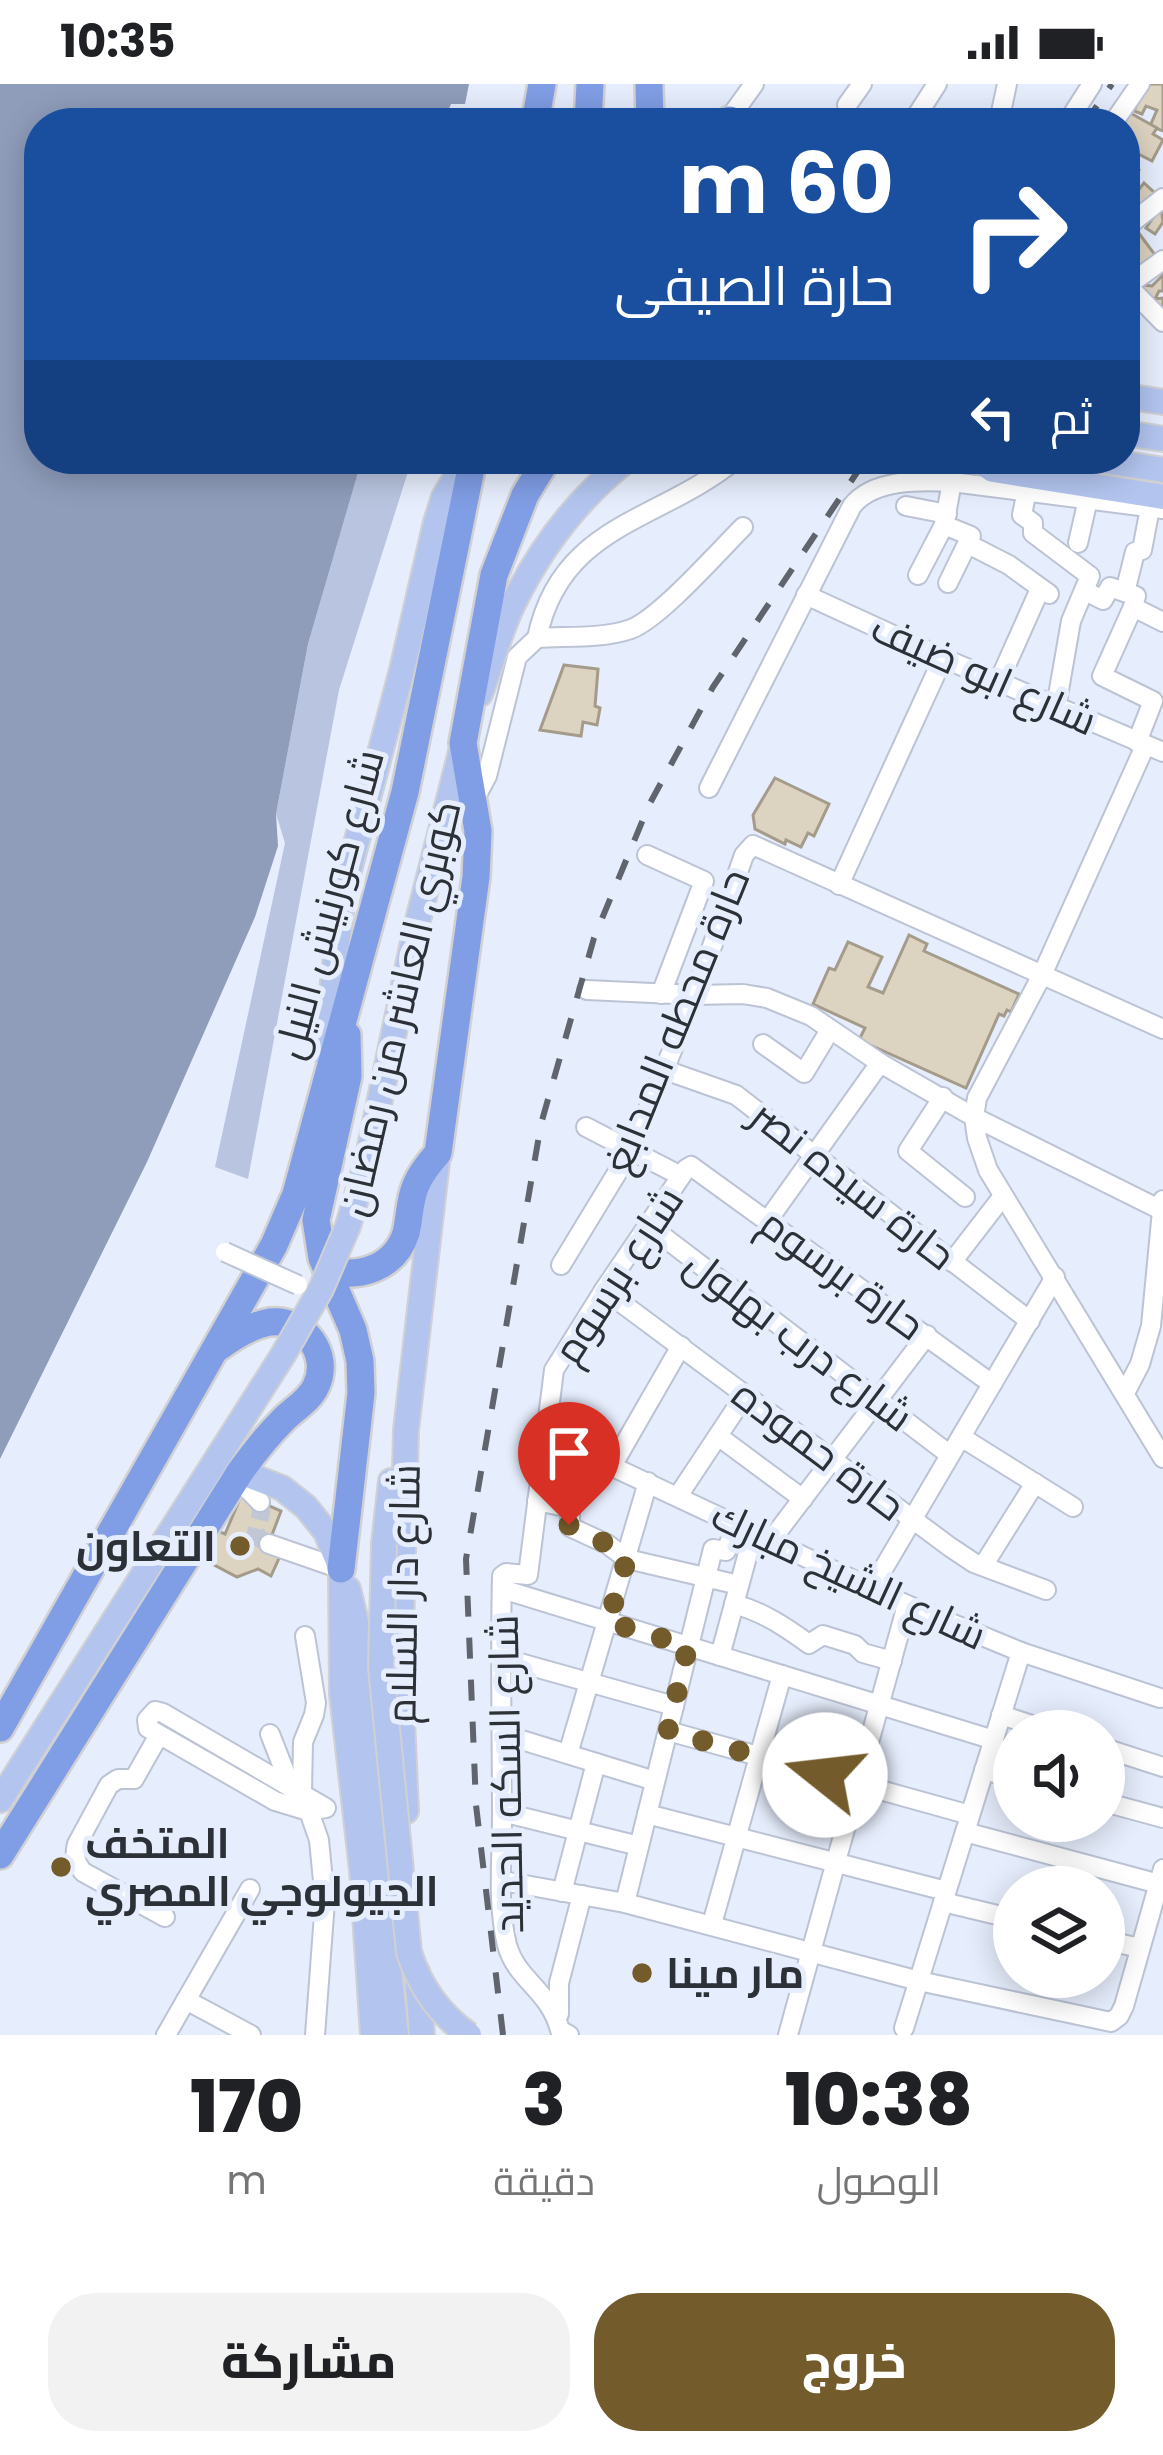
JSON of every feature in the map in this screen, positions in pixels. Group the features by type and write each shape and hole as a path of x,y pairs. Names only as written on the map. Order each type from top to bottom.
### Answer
{"highway":[{"name":"شارع كورنيش النيل","path":"0,1728 286,1220 405,792 469,474"},
{"path":"327,1270 363,1273 393,1256 404,1238 415,1186 438,1153 476,877 478,831 463,743 494,575 518,509 538,474"},
{"path":"341,1569 362,1377 353,1330 317,1233 317,1207 348,1076 343,1019"},
{"path":"0,1855 238,1474 268,1436 311,1395 320,1378 321,1361 314,1343 301,1329 284,1322 255,1326 212,1352"}],"main road":[{"name":"كوبري العاشر من رمضان","path":"319,1109 343,893 436,522 457,474"},
{"name":"كوبري العاشر من رمضان","path":"0,1800 321,1288 348,1226 368,1161 416,928 463,743 511,608 554,533 608,474"},
{"path":"1012,474 1159,505"},
{"name":"شارع دار السلام","path":"422,2035 401,1735 401,1553 406,1430 438,1153"},
{"path":"406,1430 390,1486 381,1667 409,1952 436,2006 469,2035"},
{"name":"شارع دار السلام","path":"238,1474 282,1488 306,1507 326,1532 341,1569 342,1694 362,1870 373,2035"},
{"path":"341,1569 359,1634 396,2035"}],"street":[{"path":"847,105 862,84"},
{"path":"1140,299 1163,322"},
{"path":"473,802 487,776 517,657 537,638 553,590 582,553 607,535 716,474"},
{"path":"709,788 858,497 872,489 928,481 1159,505 1142,550 1135,552 1129,600 1102,676 1153,700 1149,747 1042,975 977,1098 974,1117 988,1170 1163,1458"},
{"path":"918,575 945,519 952,482"},
{"path":"1028,490 1022,515 1033,523 1033,533 1090,576 1071,621 1056,707"},
{"path":"1078,543 1088,499"},
{"path":"906,506 945,519 970,534 967,566 948,583"},
{"path":"537,638 613,633 644,622 743,527"},
{"path":"968,544 1009,565 1045,592 999,681"},
{"path":"1084,592 1103,600 1110,587 1163,622"},
{"name":"شارع ابو ضيف","path":"806,595 1149,747"},
{"path":"943,658 839,885 1163,1029"},
{"name":"حارة محطه المدابغ","path":"561,1265 631,1150 695,995 744,854 753,845 760,847 839,885"},
{"path":"647,855 704,881 661,994"},
{"path":"587,990 766,998 811,1016 880,1064 974,1117 1162,1205 1157,1327 1126,1393"},
{"path":"763,1044 804,1073 830,1030"},
{"path":"768,1220 880,1064"},
{"name":"حارة سيده نصر","path":"665,1070 731,1092 1030,1321"},
{"path":"943,1097 908,1151 965,1196"},
{"name":"حارة برسوم","path":"586,1127 686,1171 768,1220 992,1384"},
{"name":"شارع برسوم","path":"503,1581 528,1575 554,1370 686,1171"},
{"path":"952,1262 1004,1196"},
{"name":"شارع درب بهلول","path":"648,1225 950,1455"},
{"path":"225,1252 298,1285"},
{"path":"872,1588 1055,1277"},
{"name":"حارة حموده","path":"604,1289 912,1520 974,1562 1046,1590"},
{"path":"625,1903 713,1549 726,1551 803,1498 927,1335"},
{"path":"611,1466 681,1346"},
{"path":"678,1496 745,1395"},
{"name":"شارع الشيخ مبارك","path":"545,1435 907,1605 1021,1652 1160,1698"},
{"path":"718,1436 803,1498"},
{"path":"961,1437 1073,1507"},
{"path":"238,1474 260,1502"},
{"path":"568,1754 648,1482"},
{"path":"983,1566 1035,1483"},
{"path":"537,1501 570,1508 570,1527 627,1559 705,1579 736,1595 808,1644 823,1636 892,1661"},
{"path":"720,1656 754,1531"},
{"path":"268,1544 341,1569"},
{"path":"503,1581 608,1622 993,1739"},
{"name":"شارع السكه الحديد","path":"503,1581 506,1941 521,1974 547,1998 563,2033"},
{"path":"788,2035 907,1605"},
{"path":"296,1788 303,1742 316,1702 304,1636"},
{"path":"1003,1710 1021,1652"},
{"path":"502,1658 674,1706"},
{"path":"712,1924 782,1675"},
{"path":"315,2035 325,1901 317,1810 296,1788 163,1712 151,1713 146,1724 275,1801 317,1810 355,1809"},
{"path":"502,1881 625,1903 919,1981 1111,2022 1119,2016 1162,1880 968,1823 858,1784 668,1731"},
{"path":"270,1734 296,1788"},
{"path":"502,1734 655,1781"},
{"path":"159,1735 134,1779 118,1779 109,1785 74,1853 83,1872 165,1916"},
{"path":"904,2028 993,1742"},
{"path":"1125,1755 1163,1767"},
{"path":"563,2033 559,1983 578,1831 596,1763"},
{"path":"984,1770 993,1772"},
{"path":"1125,1808 1163,1818"},
{"path":"502,1812 639,1846"},
{"path":"647,1814 836,1863 993,1911"},
{"path":"166,2035 250,1889"},
{"path":"1125,1945 1140,1948"},
{"path":"186,2000 250,2035"}],"shaded area":[{"path":"0,84 469,84 465,104 449,108 24,108 24,474 358,474 308,644 276,814 278,846 255,917 147,1162 0,1459"},
{"path":"358,474 407,474 339,690 248,1179 215,1167 285,843 276,814 308,644"}],"building":[{"path":"1146,84 1163,84 1163,131 1150,126 1157,110 1146,106 1142,114 1135,108"},
{"path":"1140,118 1157,128 1153,134 1163,140 1152,161 1140,155"},
{"path":"1144,183 1156,194 1144,208 1140,205"},
{"path":"1161,206 1163,222 1155,234 1146,228"},
{"path":"1140,235 1158,259 1140,269"},
{"path":"1163,275 1163,291 1155,299 1163,298 1163,316 1140,291 1140,285 1152,286"},
{"path":"564,665 598,669 597,725 583,722 581,736 540,730"},
{"path":"775,778 829,804 814,836 808,833 801,847 755,829 753,815"},
{"path":"909,935 927,944 924,951 1019,994 1011,1012 999,1014 966,1088 859,1040 865,1028 813,1004 829,968 835,970 848,942 882,957 868,987 883,993"},
{"path":"242,1494 281,1511 267,1548 280,1556 271,1576 258,1569 237,1577 201,1558 213,1529 225,1534"}],"tunnel":[{"path":"260,1502 256,1533 269,1544"}],"railway":[{"path":"1095,108 1112,84"},
{"path":"503,2035 476,1805 466,1559 541,1124 594,938 649,805 713,687 856,474"}],"place":[{"name":"التعاون","path":"240,1546"},
{"name":"المتخف الجيولوجي المصري","path":"61,1867"},
{"name":"مار مينا","path":"642,1973"}],"route":[{"path":"569,1525 627,1559 608,1622 688,1646 668,1731 825,1775"}]}
